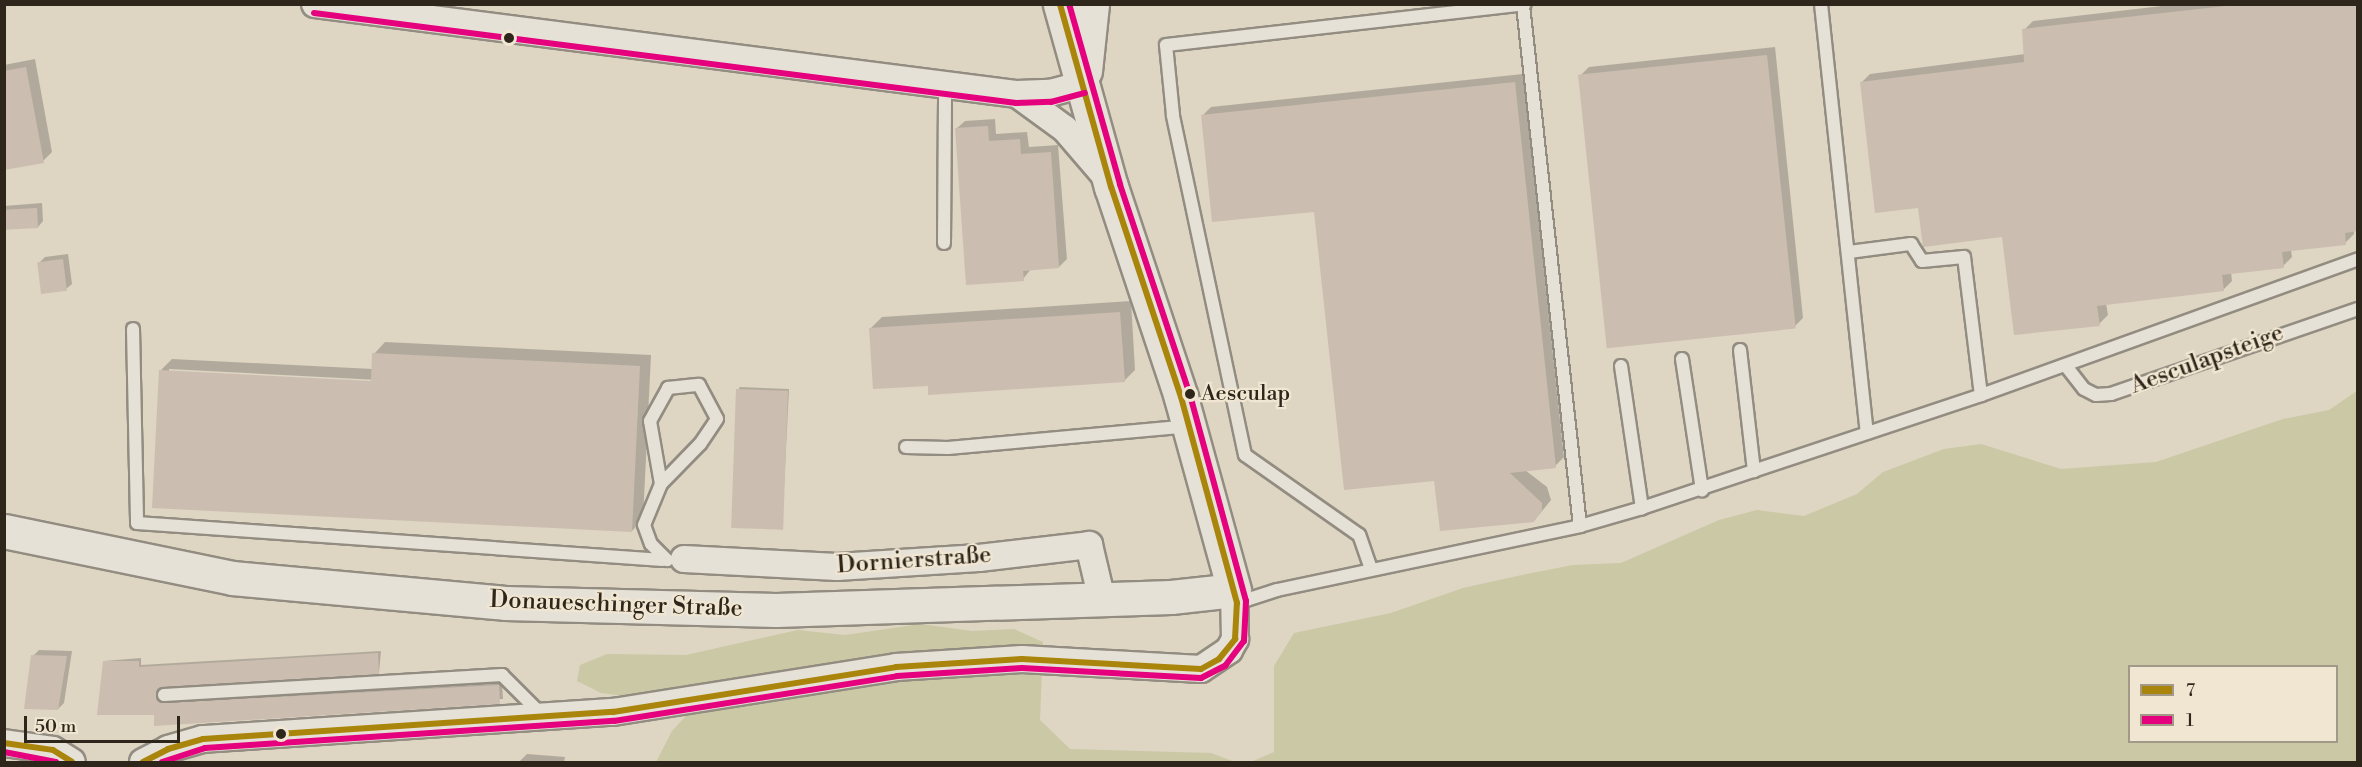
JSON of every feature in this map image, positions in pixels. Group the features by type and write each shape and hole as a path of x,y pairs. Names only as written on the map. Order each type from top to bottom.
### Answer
{"street":[{"path":"315,4 1017,94 1050,93 1083,84"},
{"path":"143,762 168,749 203,739 613,712 896,667 1022,658 1201,669 1229,650 1236,639 1235,596 1189,426 1111,187 1060,4"},
{"path":"1083,84 1092,4"},
{"path":"1017,94 1086,149 1111,187"},
{"name":"Donaueschinger Straße","path":"4,531 232,578 505,603 776,610 1235,596"},
{"name":"Dornierstraße","path":"674,560 837,567 979,558 1089,545 1102,600"},
{"path":"4,743 53,750 72,762"}],"lane":[{"path":"1821,4 1867,433"},
{"path":"1371,569 1359,535 1245,455 1173,115 1166,45 1524,5 1580,526"},
{"path":"944,243 945,86"},
{"path":"1849,252 1911,244 1922,261 1964,257 1981,395"},
{"path":"1235,596 1580,526 1642,508 2066,366 2358,259"},
{"name":"Aesculapsteige","path":"2066,366 2084,389 2096,394 2111,394 2358,309"},
{"path":"133,329 137,523 674,560"},
{"path":"1740,350 1754,471"},
{"path":"1682,359 1701,490"},
{"path":"1622,366 1642,508"},
{"path":"661,483 650,422 668,388 699,385 717,419 700,444 661,483 644,525 651,544 674,560"},
{"path":"906,447 948,448 1189,426"},
{"path":"164,695 502,675 543,716"}],"shaded area":[{"path":"2357,391 2357,762 1251,762 1274,752 1274,666 1294,633 1391,613 1463,588 1522,575 1573,565 1621,563 1719,520 1757,510 1804,516 1857,494 1883,472 1944,449 1981,444 2061,469 2156,462 2283,419 2329,410"},
{"path":"921,624 972,631 1014,629 1043,642 1040,720 1070,749 1211,753 1235,762 656,762 672,731 685,717 665,694 634,697 601,693 577,681 580,665 607,654 686,655 798,630 845,635"}],"building":[{"path":"2243,4 2358,4 2358,231 2345,233 2346,245 2282,252 2284,268 2222,275 2224,291 2097,306 2100,326 2014,335 2002,237 1923,247 1918,208 1875,213 1860,82 2024,62 2022,29"},
{"path":"1767,55 1796,328 1607,348 1578,75"},
{"path":"26,67 44,163 4,170 4,71"},
{"path":"1515,82 1556,468 1510,473 1542,503 1542,510 1534,522 1440,531 1434,481 1344,490 1314,212 1212,222 1201,115"},
{"path":"988,126 989,141 1020,139 1021,154 1051,152 1059,268 1023,271 1024,281 966,285 955,128"},
{"path":"37,208 38,228 5,230 4,210"},
{"path":"63,259 67,291 41,294 37,262"},
{"path":"1120,312 1125,382 928,395 928,386 873,389 869,328"},
{"path":"372,353 640,366 632,532 152,508 159,370 371,381"},
{"path":"736,389 788,391 783,530 731,528"},
{"path":"378,653 379,674 164,687 156,696 164,703 499,685 500,704 154,726 154,715 97,715 103,661 139,661 139,667"},
{"path":"31,655 67,656 58,710 24,709"}],"transit line":[{"name":"7","path":"143,762 168,749 203,739 613,712 896,667 1022,659 1201,669 1219,659 1235,639 1237,603 1181,397 1111,187 1060,4"},
{"name":"1","path":"162,762 205,748 614,721 897,676 1022,668 1201,678 1225,666 1244,641 1246,601 1190,395 1120,184 1069,4"},
{"name":"1","path":"314,13 1016,103 1051,102 1085,93"},
{"name":"7","path":"4,743 53,750 72,762"},
{"name":"1","path":"4,752 56,762"}],"place":[{"name":"Aesculap","path":"1190,394"}]}
